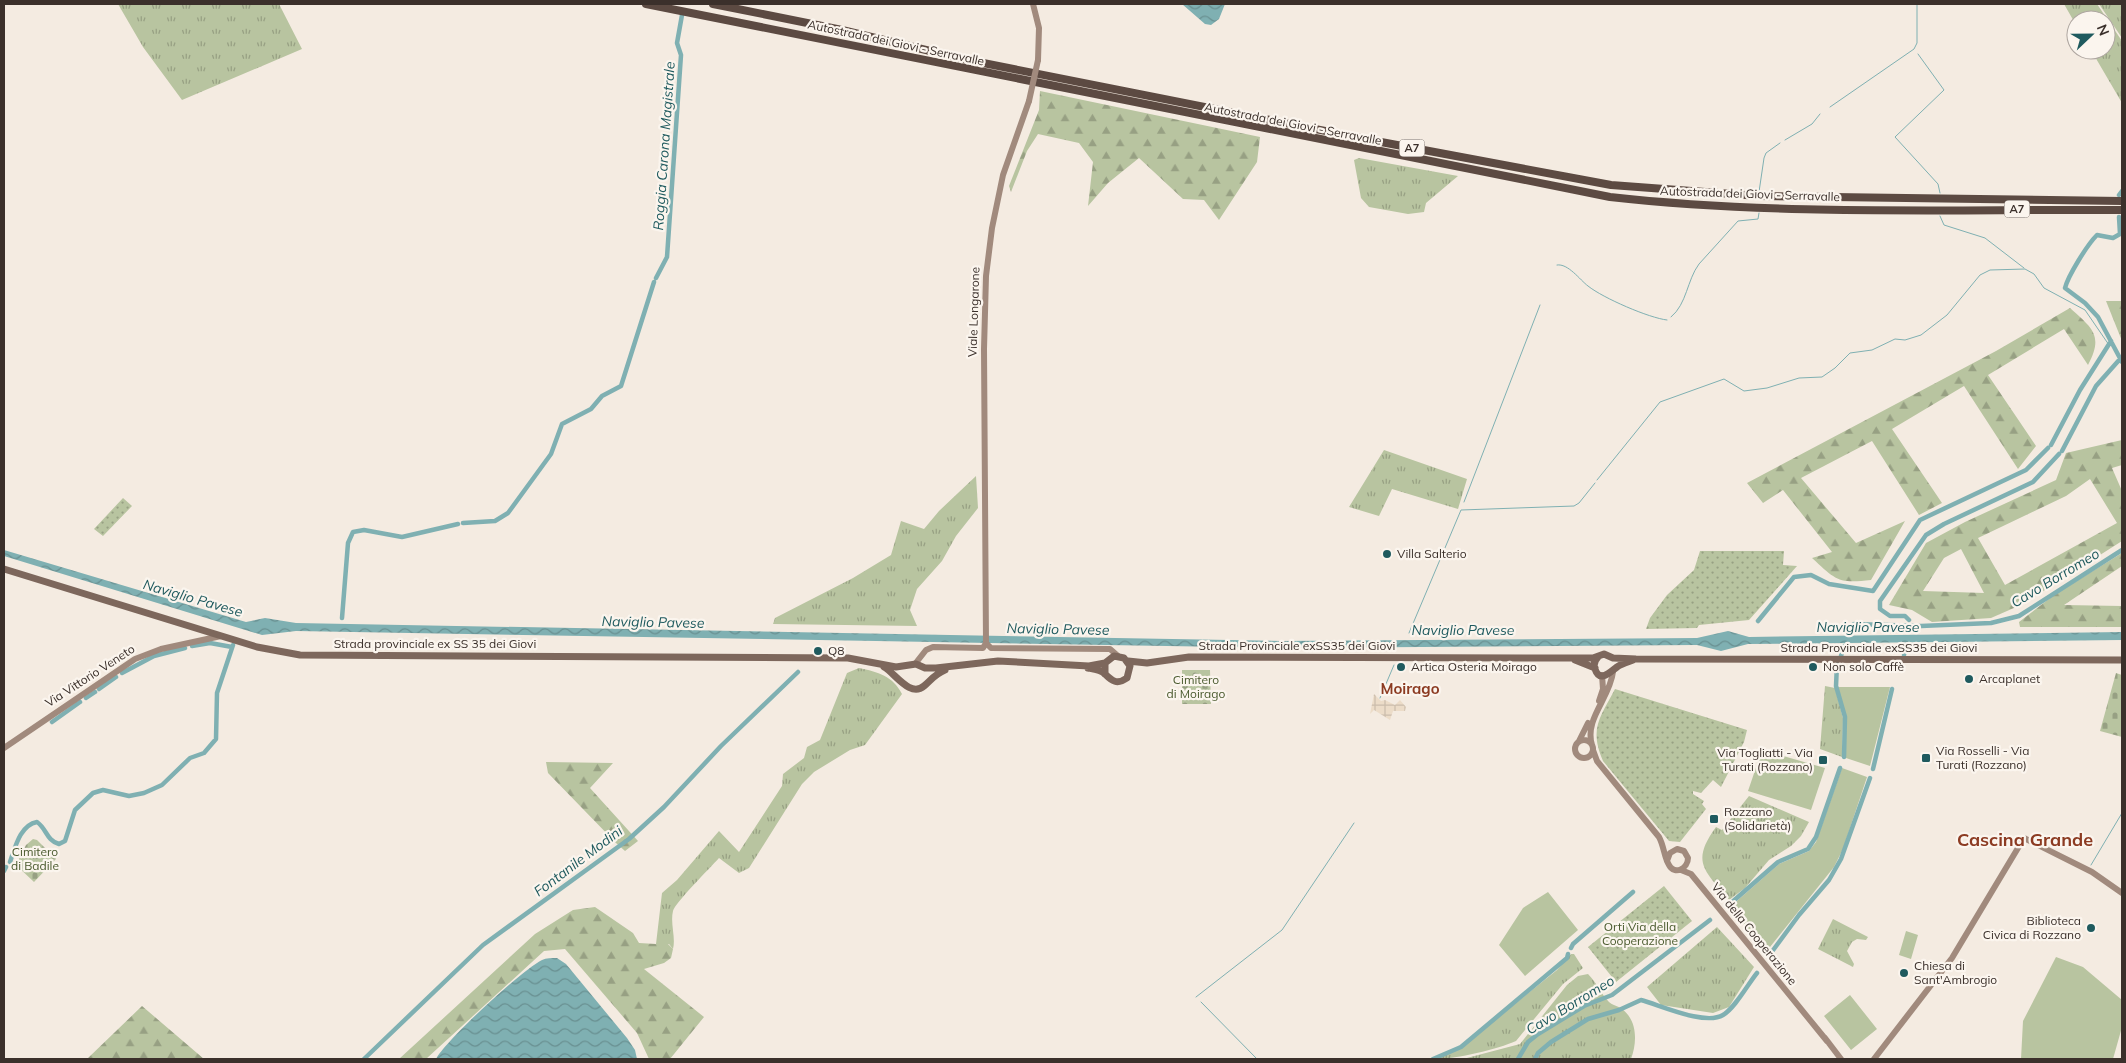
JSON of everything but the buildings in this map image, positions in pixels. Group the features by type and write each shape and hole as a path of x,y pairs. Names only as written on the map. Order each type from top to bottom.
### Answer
{"highway":[{"name":"Autostrada dei Giovi - Serravalle","path":"646,4 1610,197 1697,206 1852,209 2122,210"},
{"name":"Autostrada dei Giovi - Serravalle","path":"713,4 842,30 968,60 1381,142 1611,185 1759,196 2122,201"}],"main road":[{"name":"Strada provinciale ex SS 35 dei Giovi","path":"4,569 271,651 300,655 848,658 898,668 912,664 936,668 998,661 1078,666 1105,663 1110,658 1118,656"},
{"path":"1595,668 1595,662 1598,657 1607,654 1613,658 1614,670"},
{"path":"1118,656 1128,661 1130,672"},
{"name":"Strada Provinciale exSS35 dei Giovi","path":"1128,661 1147,663 1189,657 1598,657"},
{"path":"1567,658 1595,668 1602,676 1636,659"},
{"name":"Strada Provinciale exSS35 dei Giovi","path":"1613,658 2122,660"},
{"path":"1105,663 1105,674"},
{"name":"Strada Provinciale exSS35 dei Giovi","path":"1130,672 1147,663"},
{"name":"Strada provinciale ex SS 35 dei Giovi","path":"877,664 894,674 905,685 916,690 936,674 954,666"},
{"path":"905,685 902,675 912,664"},
{"path":"923,666 928,675 926,683"},
{"name":"Strada provinciale ex SS 35 dei Giovi","path":"1078,666 1105,674 1111,681 1118,682 1127,678 1130,672"}],"street":[{"name":"Viale Longarone","path":"986,643 984,349 987,268 992,228 1003,175 1029,101 1038,60 1039,28 1034,4"},
{"path":"196,640 197,628"},
{"name":"Via Vittorio Veneto","path":"4,748 131,661 155,650 222,636"},
{"path":"912,664 926,650 933,647 983,648 986,643 992,648 1110,649 1118,656"},
{"path":"1614,670 1608,692 1590,727 1593,748 1599,764 1659,838 1669,846 1680,849 1687,854 1688,862 1681,870 1673,869 1667,861 1659,838"},
{"path":"1599,764 1579,757 1575,752 1575,746 1579,742 1603,691 1602,676"},
{"path":"1579,742 1586,740 1593,748"},
{"path":"1585,758 1591,755 1593,748"},
{"path":"1874,1059 1946,966 2024,838 2092,872 2122,892"},
{"path":"1667,861 1671,852 1680,849"},
{"name":"Via della Cooperazione","path":"1688,862 1691,874 1813,1021 1841,1058"},
{"name":"Via della Cooperazione","path":"1681,870 1691,874"}],"green space":[{"path":"118,4 279,4 302,49 182,100 143,47"},
{"path":"2064,4 2097,4 2101,10 2067,10"},
{"path":"2099,4 2122,4 2122,38 2116,29 2116,10 2103,10"},
{"path":"2116,32 2122,41 2122,103 2097,60 2116,60"},
{"path":"1040,91 1260,137 1257,162 1219,220 1204,200 1183,199 1139,158 1108,183 1088,206 1093,162 1079,143 1038,134 1027,151 1011,192 1009,186 1039,110"},
{"path":"1359,158 1458,176 1426,203 1424,212 1408,214 1369,207 1361,198 1354,160"},
{"path":"2106,301 2122,301 2122,341"},
{"path":"2070,308 2090,327 2095,339 2093,355 2088,365 2064,329 1988,375 2036,446 2018,469 1964,386 1892,429 1942,503 1919,515 1872,441 1801,478 1856,543 1905,521 1871,580 1844,581 1833,576 1812,558 1832,552 1783,490 1763,503 1747,483 1996,351"},
{"path":"2122,440 2122,465 2112,468 2122,491 2122,541 2023,604 1991,618 1932,622 1912,610 1889,605 1926,543 1965,522 2056,480 2066,453","holes":["2090,479 2117,523 2005,585 1978,538 2066,496","1961,549 1984,593 1923,591 1944,558"]},
{"path":"1384,450 1467,479 1458,509 1392,489 1379,516 1349,507"},
{"path":"976,476 978,508 956,536 942,561 917,589 910,610 917,626 773,624 775,618 853,578 891,555 901,521 924,529 939,511"},
{"path":"123,498 132,506 103,536 94,529"},
{"path":"1700,551 1784,551 1783,565 1797,566 1749,620 1699,625 1697,628 1646,629 1650,618 1667,595 1694,570"},
{"path":"2122,553 2122,566 2064,605 2122,606 2122,627 2020,627 2019,622 2054,595"},
{"path":"859,668 872,671 889,679 902,694 865,745 850,750 814,772 802,784 749,868 739,873 719,858 675,907 672,921 673,949 669,944 656,944 662,893 677,880 719,831 739,852 782,786 783,774 804,758 807,747 820,740 847,673"},
{"name":"Cimitero di Moirago","path":"1182,670 1210,670 1211,704 1182,704"},
{"path":"2116,673 2122,675 2122,737 2100,731"},
{"path":"1825,686 1835,688 1843,718 1842,757 1820,749"},
{"path":"1838,687 1890,687 1870,766 1846,758 1846,717"},
{"path":"1615,689 1747,730 1744,742 1721,787 1713,780 1701,793 1693,791 1693,794 1704,801 1702,804 1706,809 1680,842 1669,841 1603,761 1597,740 1598,724"},
{"path":"1762,750 1825,768 1811,810 1748,791"},
{"path":"546,762 613,763 590,788 638,841 625,851 548,773"},
{"path":"1842,768 1867,777 1843,849 1834,867 1766,952 1730,907 1779,864 1809,851 1816,842"},
{"path":"1749,796 1809,822 1801,836 1791,846 1769,860 1745,888 1729,900 1707,873 1702,858 1708,839 1716,827 1722,830"},
{"name":"Cimitero di Badile","path":"33,839 37,840 56,859 34,882 16,865 26,845"},
{"name":"Orti Via della Cooperazione","path":"1664,886 1692,921 1616,982 1588,947"},
{"path":"1548,892 1578,930 1525,976 1499,945 1523,908"},
{"path":"595,907 633,933 639,943 656,944 665,941 673,949 671,958 664,963 644,969 704,1017 670,1059 649,1059 637,1033 565,949 544,951 426,1059 399,1059 535,934 573,910"},
{"path":"1833,919 1868,937 1866,940 1857,939 1852,942 1847,951 1854,964 1853,967 1818,949"},
{"path":"1717,927 1754,967 1729,1007 1713,1013 1661,1005 1647,987"},
{"path":"1906,931 1918,935 1911,959 1899,955"},
{"path":"1571,954 1574,954 1583,968 1563,984 1516,1041 1477,1053 1437,1059 1470,1040 1557,970"},
{"path":"2056,957 2083,967 2122,1000 2122,1027 2113,1059 2021,1059 2023,1021"},
{"path":"1588,974 1609,1002 1622,1009 1631,1020 1635,1039 1631,1059 1463,1059 1520,1044 1567,985 1578,976"},
{"path":"1850,995 1877,1029 1851,1050 1824,1016"},
{"path":"142,1006 204,1059 87,1059"}],"shaded area":[{"path":"1374,694 1381,701 1385,700 1395,705 1400,700 1406,707 1405,711 1393,711 1390,720 1374,710 1370,714"}],"water":[{"path":"1182,4 1225,4 1219,19 1211,25 1205,24"},
{"path":"4,550 246,622 265,618 296,623 1281,641 1697,638 1728,631 1749,637 2122,632 2122,640 1748,644 1721,651 1697,645 1281,648 296,631 262,635 4,556"},
{"path":"557,958 566,964 627,1038 635,1050 637,1059 436,1059 469,1022 518,977 542,960"}],"waterway":[{"path":"1830,107 1914,49 1917,43 1917,4"},
{"name":"Roggia Carona Magistrale","path":"656,278 667,257 681,55 677,43 682,15"},
{"path":"1918,54 1944,90 1895,137 1938,184 1940,193"},
{"path":"1785,140 1812,124 1820,114"},
{"path":"1759,192 1766,153 1780,143"},
{"path":"2119,195 2122,191"},
{"path":"1671,317 1684,299 1699,264 1738,221 1758,219 1759,213"},
{"path":"1940,216 1944,225 1985,238 2024,268"},
{"path":"2119,217 2120,234 2113,238 2097,235 2078,261 2065,288 2085,303 2098,317 2122,362"},
{"path":"1557,265 1570,269 1588,286 1615,302 1649,316 1667,320"},
{"path":"1597,480 1660,402 1724,379 1744,391 1767,388 1799,378 1822,377 1835,368 1850,353 1872,350 1895,339 1905,340 1921,335 1947,315 1980,275 1990,270 2025,269 2034,274 2044,288 2085,310 2109,345"},
{"name":"Roggia Carona Magistrale","path":"463,523 495,521 508,513 551,454 562,424 591,409 602,396 621,386 654,282"},
{"path":"1464,502 1540,305"},
{"path":"2051,445 2080,390 2111,341"},
{"path":"2062,451 2096,386 2120,359"},
{"path":"1758,621 1794,577 1811,575 1829,584 1873,591 1920,520 2026,470 2048,448"},
{"name":"Naviglio Pavese","path":"1909,620 1905,616 1890,616 1880,609 1880,601 1926,535 1944,524 2033,482 2059,454"},
{"name":"Naviglio Pavese","path":"1409,633 1461,510 1574,506 1579,503 1595,483"},
{"name":"Roggia Carona Magistrale","path":"342,618 348,543 353,532 364,530 402,537 458,524"},
{"name":"Cavo Borromeo","path":"1849,628 1854,624 1921,626 1991,623 2019,616 2122,550"},
{"path":"192,646 210,643 232,647"},
{"name":"Roggia Carona Magistrale","path":"10,862 22,832 31,824 37,822 51,840 59,844 65,841 75,810 93,793 103,790 129,796 144,793 162,785 190,758 204,753 216,739 217,693 233,645"},
{"name":"Cavo Borromeo","path":"1841,656 1844,646"},
{"path":"122,673 154,656 185,648"},
{"path":"1904,655 1905,648"},
{"name":"Cavo Borromeo","path":"1837,664 1836,686 1845,717 1844,757"},
{"path":"1380,698 1394,665"},
{"name":"Fontanile Modini","path":"364,1059 483,945 629,839 664,807 721,746 798,672"},
{"path":"99,689 116,677"},
{"path":"1873,769 1892,689"},
{"path":"86,698 95,692"},
{"path":"52,722 80,702"},
{"name":"Cavo Borromeo","path":"1731,903 1778,862 1808,849 1816,837 1840,768"},
{"path":"1771,953 1799,915 1829,880 1841,859 1870,778"},
{"path":"2091,865 2122,813"},
{"path":"1196,997 1282,930 1354,823"},
{"name":"Roggia Carona Magistrale","path":"4,871 6,867"},
{"path":"1571,948 1573,944 1633,892"},
{"name":"Cavo Borromeo","path":"1518,1059 1528,1042 1538,1034 1584,1006 1612,995 1710,920"},
{"path":"1433,1059 1461,1047 1567,958 1568,954"},
{"path":"1535,1059 1538,1053 1551,1042 1588,1019 1619,1010 1641,1000 1682,1014 1705,1018 1715,1018 1723,1015 1737,1002 1757,973"},
{"path":"1201,1002 1257,1059"}],"place":[{"name":"Villa Salterio","path":"1387,554"},
{"name":"Q8","path":"818,651"},
{"name":"Artica Osteria Moirago","path":"1401,667"},
{"name":"Non solo Caffè","path":"1813,667"},
{"name":"Arcaplanet","path":"1969,679"},
{"name":"Via Rosselli - Via Turati (Rozzano)","path":"1926,758"},
{"name":"Via Togliatti - Via Turati (Rozzano)","path":"1823,760"},
{"name":"Rozzano (Solidarietà)","path":"1714,819"},
{"name":"Biblioteca Civica di Rozzano","path":"2091,928"},
{"name":"Chiesa di Sant'Ambrogio","path":"1904,973"}],"district":[{"name":"Moirago","path":"1410,689"},
{"name":"Cascina Grande","path":"2025,840"}]}
